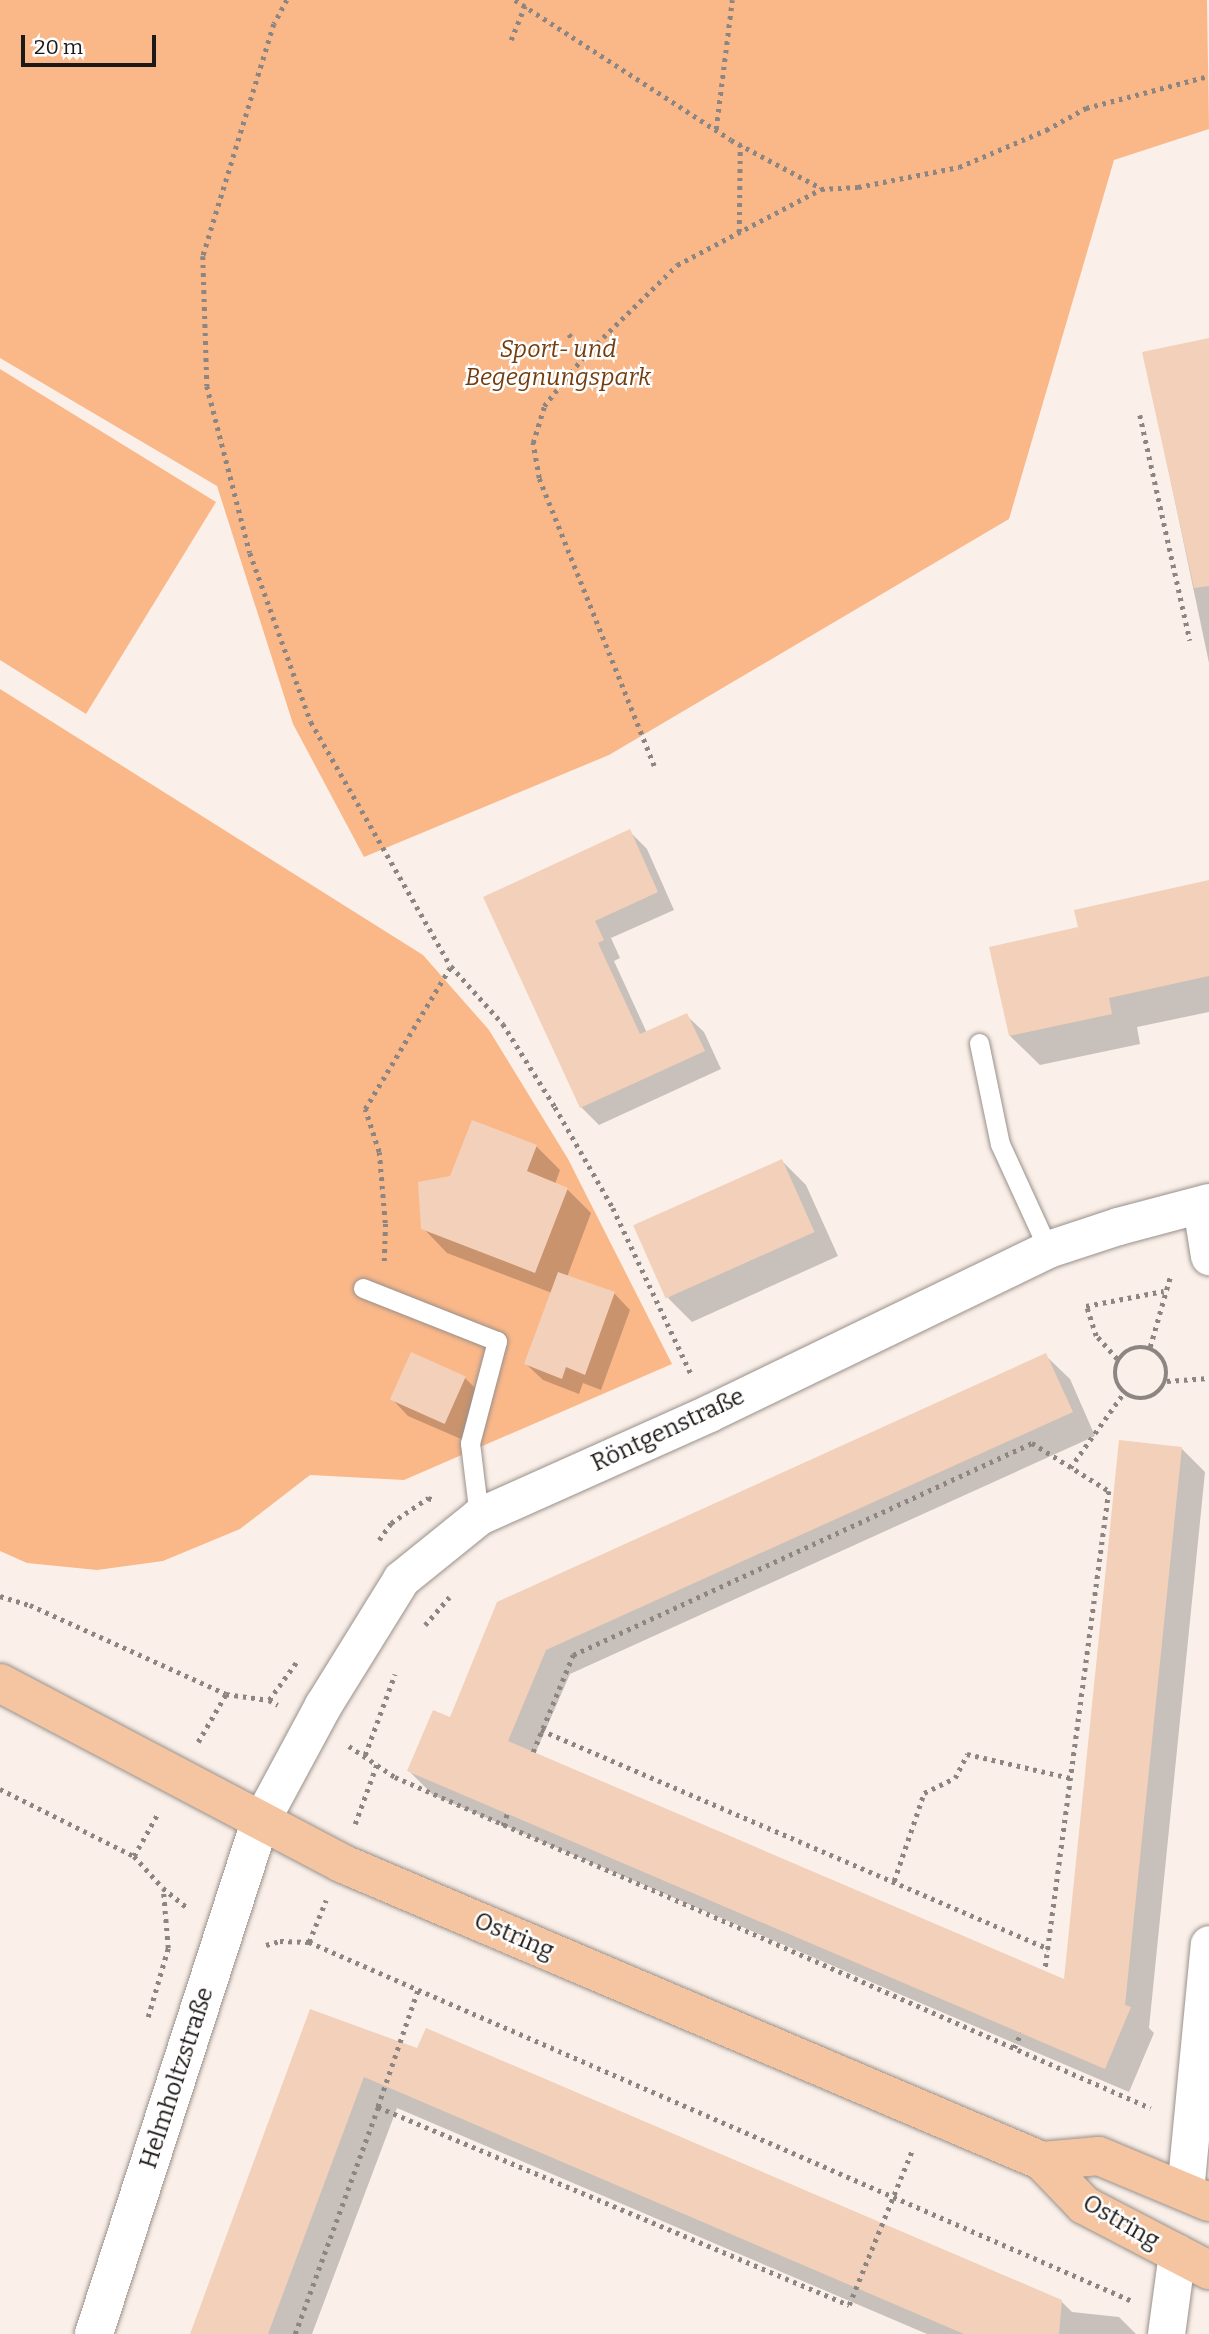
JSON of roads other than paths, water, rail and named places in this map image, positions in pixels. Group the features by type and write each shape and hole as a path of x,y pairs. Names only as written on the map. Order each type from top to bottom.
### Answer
{"main road":[{"name":"Ostring","path":"0,1683 341,1863 1042,2161 1084,2205 1193,2262"},
{"name":"Ostring","path":"1042,2161 1099,2156 1197,2196"}],"street":[{"name":"Röntgenstraße","path":"260,1822 313,1725 401,1579 479,1516 709,1413 1048,1249 1118,1226 1205,1204"},
{"path":"1205,1204 1209,1256"},
{"name":"Helmholtzstraße","path":"94,2334 260,1822"},
{"path":"1197,2196 1191,2125 1209,1944"},
{"path":"1166,2326 1193,2262"}],"lane":[{"path":"979,1043 1000,1144 1048,1249"},
{"path":"363,1288 497,1341 470,1443 479,1516"}],"park label":[{"name":"Sport- und Begegnungspark","path":"558,364"}]}
